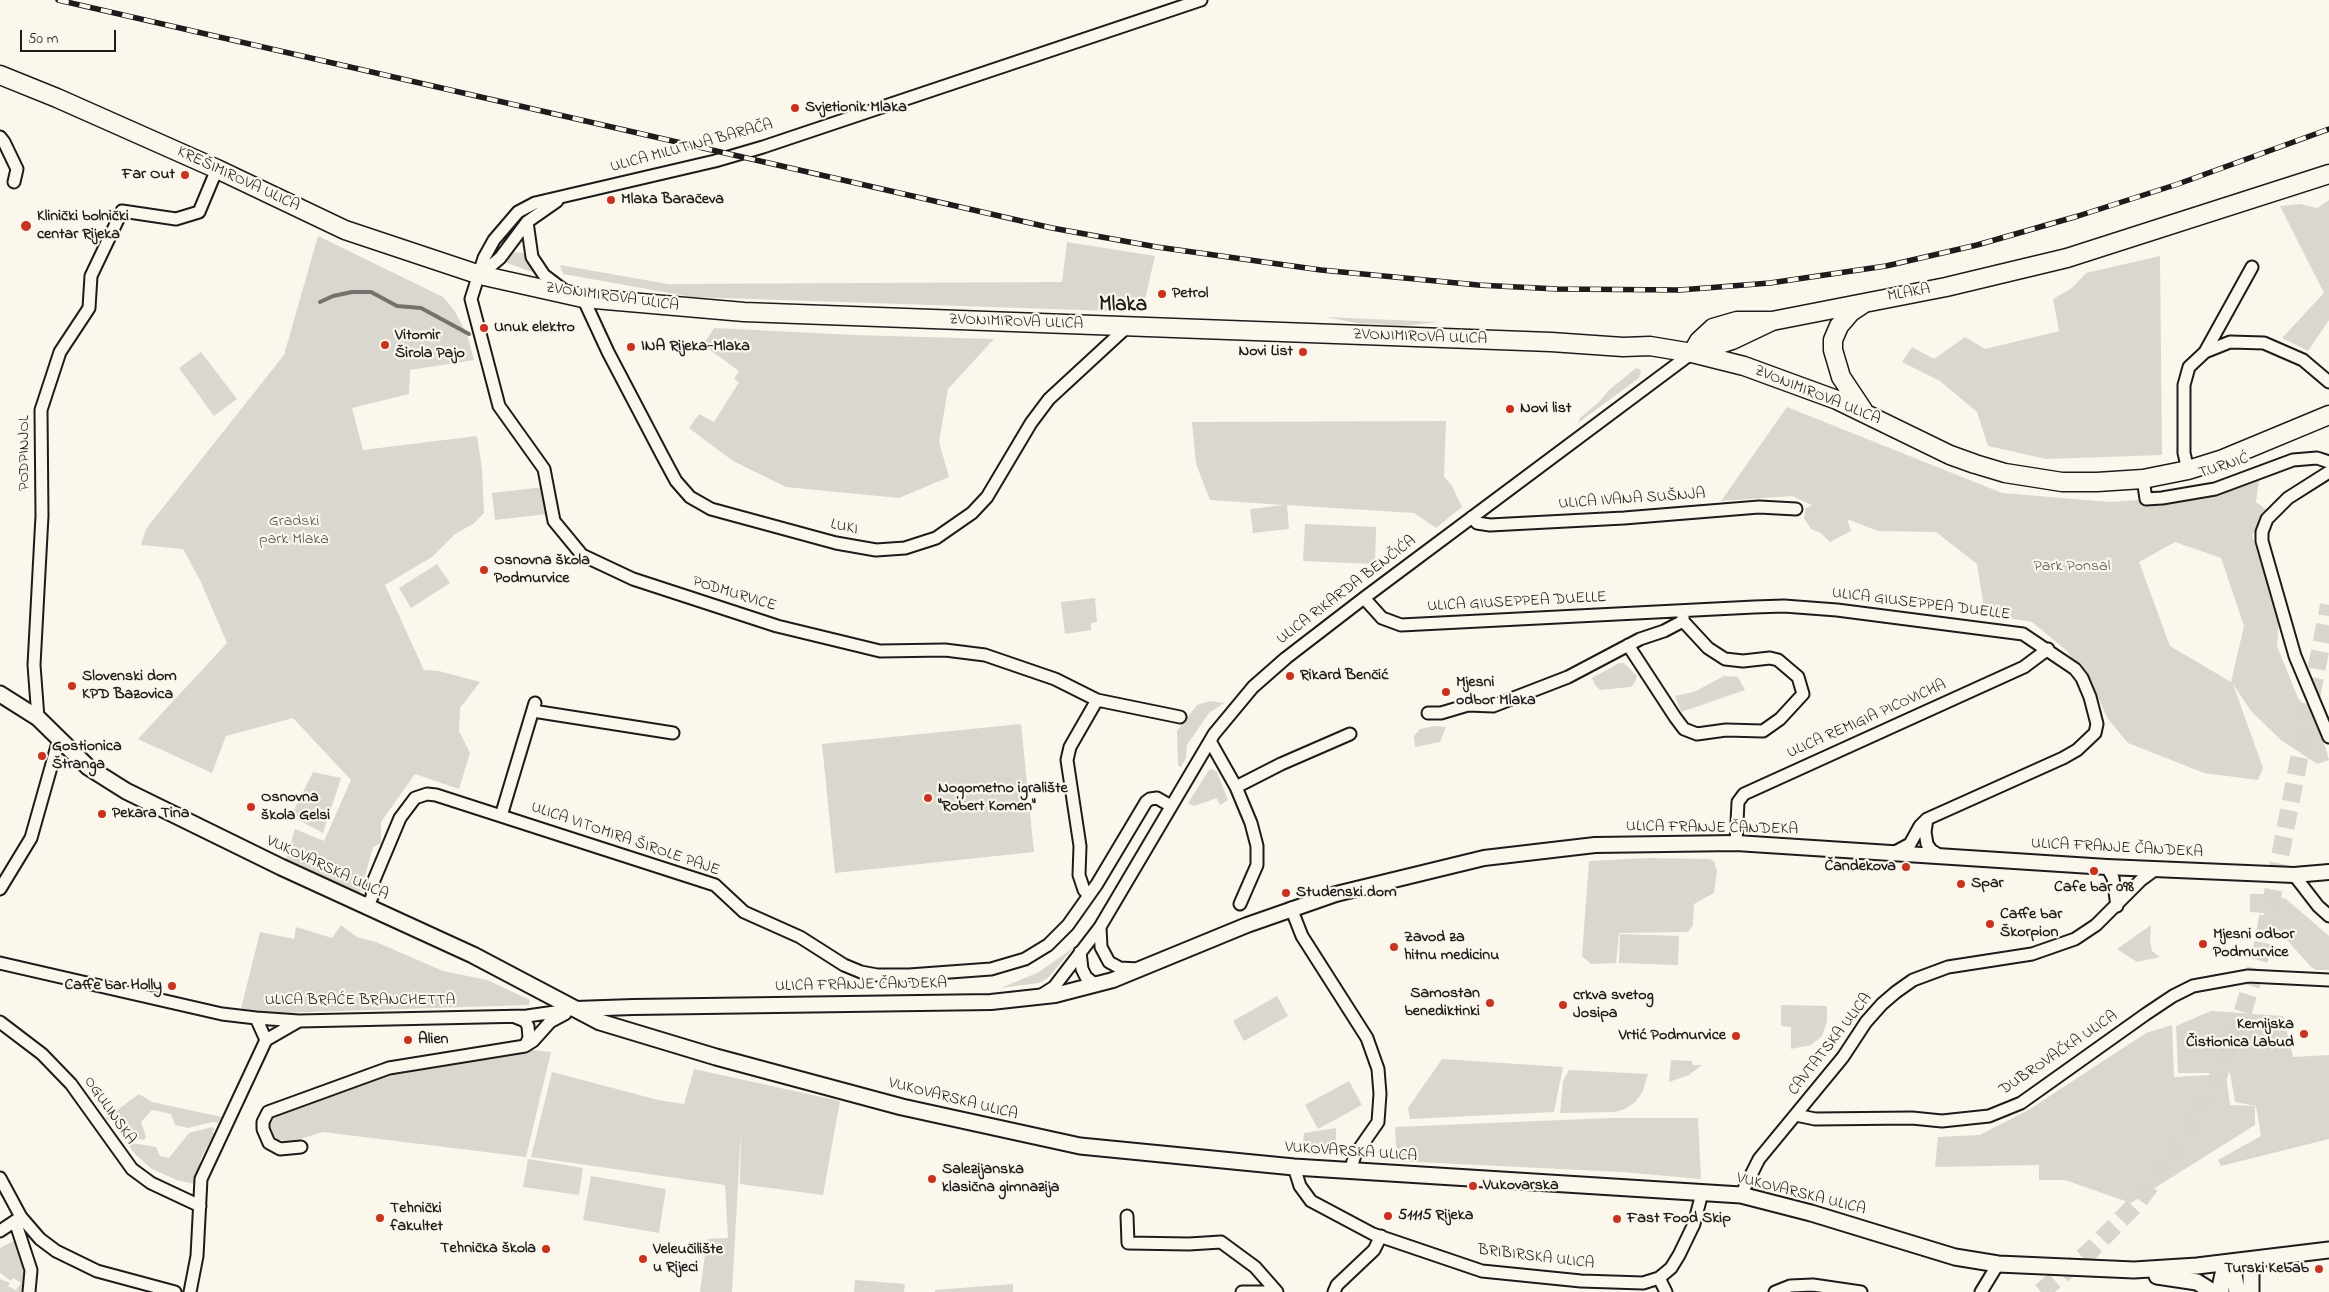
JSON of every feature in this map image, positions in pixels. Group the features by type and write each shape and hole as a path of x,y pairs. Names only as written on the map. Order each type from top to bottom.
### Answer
{"main road":[{"name":"KREŠIMIROVA ULICA","path":"0,75 57,98 217,169 344,230 480,275"},
{"name":"MLAKA","path":"1692,353 1699,341 1713,328 1737,321 1772,321 1946,287 2046,264 2329,174"},
{"path":"2298,184 2329,184"},
{"name":"ZVONIMIROVA ULICA","path":"480,275 580,297 744,312 1542,342 1630,348 1650,346 1692,353 1744,366 1809,389 1864,413 1950,455 2005,473 2062,482 2143,479 2188,470 2223,459 2329,416"},
{"path":"1864,413 1847,389 1837,369 1833,340 1844,320 1867,301"},
{"name":"VUKOVARSKA ULICA","path":"0,694 38,718 88,767 126,791 367,907 473,955 600,1022 716,1057 902,1107 1080,1146 1294,1167 1741,1195 1811,1213 1955,1257 1998,1264 2134,1270 2262,1259 2329,1250"},
{"path":"2251,1292 2251,1273 2255,1265 2262,1259"},
{"path":"2221,1292 2220,1283 2223,1274 2232,1262"},
{"path":"2232,1262 2237,1292"},
{"name":"VUKOVARSKA ULICA","path":"2134,1270 2156,1276 2197,1282 2213,1292"}],"street":[{"name":"ULICA MILUTINA BARAČA","path":"480,275 484,258 494,240 518,212 535,203 715,161 763,147 1201,0"},
{"path":"0,137 17,169 14,182"},
{"name":"PODPINJOL","path":"38,718 34,665 42,516 41,410 60,352 89,308 91,276 122,211 176,219 199,212 217,169"},
{"path":"480,275 500,258 527,222 562,198"},
{"path":"527,222 531,253 540,268 557,286 580,297"},
{"path":"2188,470 2184,453 2184,385 2189,367 2205,352 2252,267"},
{"name":"PODMURVICE","path":"480,275 472,290 472,303 496,398 504,413 544,469 556,524 582,555 633,579 777,626 880,651 944,650 985,655 1055,680 1097,700 1180,717"},
{"name":"LUKI","path":"580,297 676,481 690,497 711,509 836,543 876,550 905,548 936,538 972,513 987,497 1031,423 1049,399 1127,327"},
{"path":"2205,352 2230,342 2264,343 2303,360 2329,382"},
{"name":"ULICA RIKARDA BENČIĆA","path":"1036,998 1054,987 1100,927 1210,741 1234,709 1269,673 1364,598 1692,353"},
{"name":"TURNIĆ","path":"2143,479 2146,499 2162,498 2215,489 2293,460 2318,458 2329,462"},
{"path":"2329,472 2288,498 2267,518 2262,532 2262,541 2296,656 2329,737"},
{"name":"ULICA IVANA SUŠNJA","path":"1472,517 1477,523 1490,525 1624,518 1759,507 1796,509"},
{"name":"ULICA GIUSEPPEA DUELLE","path":"1364,598 1382,618 1401,625 1683,616 1784,606 1837,610 2022,634 2065,661 2082,678 2096,717 2095,733 2076,750 2062,758 1927,819"},
{"path":"1628,645 1684,729 1697,734 1726,730 1763,731 1780,719 1802,694 1798,677 1778,660 1770,658 1743,661 1725,659 1708,648 1683,616"},
{"name":"ULICA GIUSEPPEA DUELLE","path":"1428,713 1441,713 1468,705 1492,706 1568,677 1628,645 1664,631 1683,616"},
{"name":"ULICA REMIGIA PICOVICHA","path":"1736,843 1738,802 1744,794 2024,666 2048,649"},
{"path":"1089,895 1084,890 1079,875 1080,846 1067,760 1070,747 1097,700"},
{"path":"501,816 534,707 673,733"},
{"path":"1236,787 1350,734"},
{"path":"0,889 31,838 59,739"},
{"path":"1210,741 1236,787 1251,823 1258,856 1257,865 1240,904"},
{"name":"ULICA VITOMIRA ŠIROLE PAJE","path":"367,907 372,897 374,880 394,831 407,808 415,798 423,794 436,795 714,885 744,912 806,940 851,968 877,975 977,970 1018,962 1041,949 1058,935 1089,895 1146,802 1157,798 1171,806"},
{"path":"1893,854 1910,844 1920,826 1927,819"},
{"path":"1927,819 1925,832 1927,844 1931,850 1942,857"},
{"name":"ULICA FRANJE ČANDEKA","path":"576,1009 633,1006 991,1002 1036,998 1100,984 1142,969 1291,908 1336,894 1484,858 1595,844 1736,843 2107,867 2294,875 2329,872"},
{"path":"2107,867 2113,878 2117,906"},
{"name":"CAVTATSKA ULICA","path":"1741,1195 1759,1159 1796,1115 1882,1004 1913,980 1962,963 2018,956 2051,949 2080,936 2117,906 2142,880 2156,869"},
{"path":"2294,875 2318,906 2329,916"},
{"path":"1291,908 1302,936 1367,1038 1378,1069 1380,1094 1378,1122 1355,1155 1350,1171"},
{"name":"ULICA FRANJE ČANDEKA","path":"1100,927 1101,947 1110,962 1120,968 1142,969"},
{"path":"1080,952 1082,969 1086,977 1092,982 1100,984"},
{"name":"ULICA BRAĆE BRANCHETTA","path":"0,962 222,1014 256,1018 299,1021 511,1016 576,1009"},
{"name":"DUBROVAČKA ULICA","path":"1796,1115 1815,1119 1912,1118 1942,1121 1962,1121 1989,1116 2021,1103 2146,1014 2186,989 2201,983 2248,976 2329,980"},
{"path":"301,1147 280,1149 269,1143 263,1129 263,1122 268,1112 389,1068 525,1046 533,1041 550,1022 576,1009"},
{"path":"511,1016 522,1019 526,1023 529,1038 525,1046"},
{"path":"256,1018 266,1040"},
{"path":"190,1292 197,1256 202,1173 266,1040 299,1021"},
{"name":"OGULINSKA","path":"0,1022 42,1054 71,1084 132,1168 151,1183 200,1206"},
{"name":"BRIBIRSKA ULICA","path":"1294,1167 1300,1186 1311,1201 1358,1227 1482,1271 1624,1283 1643,1283 1659,1278"},
{"path":"0,1178 18,1219 31,1270 29,1292"},
{"path":"1666,1292 1659,1278 1671,1268 1679,1255 1694,1224 1702,1193"},
{"path":"1127,1216 1128,1243 1189,1244 1221,1242 1255,1267 1276,1292"},
{"path":"0,1231 18,1219"},
{"path":"18,1219 56,1251 78,1263 175,1292"},
{"path":"1334,1292 1337,1286 1374,1250 1381,1236"},
{"path":"1981,1292 1992,1278 1998,1264"},
{"path":"1775,1292 1790,1286 1813,1285 1861,1292"},
{"path":"1242,1292 1276,1292"}],"green space":[{"path":"2329,200 2329,320 2308,351 2282,338 2324,293 2280,206 2300,204 2317,208"},
{"name":"Gradski park Mlaka","path":"318,236 443,297 454,310 467,334 474,360 410,370 409,394 352,408 363,450 477,436 482,468 484,513 473,524 455,534 432,557 385,585 424,670 439,671 480,682 460,708 459,731 470,753 459,789 415,774 381,822 381,843 373,847 359,897 285,862 295,829 324,841 351,780 293,718 226,736 212,773 138,739 227,643 200,580 183,549 141,545 146,529 284,355"},
{"path":"1067,242 1155,256 1142,312 692,297 563,274 560,265 668,284 1062,282"},
{"path":"509,252 523,253 535,273 507,263 506,257"},
{"path":"2160,256 2162,455 2046,459 1988,446 1977,412 1940,381 1902,362 1912,347 1934,359 1965,337 1985,349 2059,331 2053,299 2072,288 2086,273"},
{"path":"1326,317 1439,322 1403,326 1356,323"},
{"path":"714,328 994,339 948,389 939,442 949,477 899,498 786,487 733,461 689,428 699,414 714,422 739,382 734,379 739,371 703,345"},
{"path":"201,352 237,399 214,416 179,368"},
{"path":"1636,368 1641,370 1639,378 1578,423 1580,418 1599,402 1609,390"},
{"name":"Park Ponsal","path":"1787,407 2002,493 2110,502 2137,500 2187,491 2261,466 2256,502 2269,512 2252,535 2279,619 2277,646 2298,698 2318,722 2329,760 2317,764 2281,740 2251,711 2233,684 2263,768 2258,780 2204,773 2128,743 2108,719 2096,693 2067,651 2032,622 1985,614 1977,564 1936,532 1878,531 1847,519 1851,531 1830,542 1821,533 1811,529 1804,518 1806,508 1812,505 1792,496 1721,501","holes":["2175,542 2221,558 2244,626 2231,682 2170,646 2139,562"]},
{"path":"1446,421 1444,477 1451,484 1462,507 1436,528 1414,513 1287,505 1289,529 1253,533 1250,509 1284,505 1210,500 1196,464 1192,422"},
{"path":"544,487 547,514 495,520 492,493"},
{"path":"1305,524 1376,527 1375,564 1303,561"},
{"path":"437,564 450,583 411,608 399,588"},
{"path":"1095,598 1097,622 1091,623 1091,630 1065,634 1061,602"},
{"path":"1619,663 1624,663 1637,676 1635,682 1631,687 1600,690 1592,678"},
{"path":"1724,676 1738,677 1745,690 1681,712 1675,696 1694,692"},
{"path":"1210,701 1224,703 1209,713 1187,745 1186,758 1181,767 1178,766 1177,731 1197,705"},
{"name":"Nogometno igralište \"Robert Komen\"","path":"1021,724 1034,852 835,873 822,744"},
{"path":"1434,726 1446,727 1440,742 1415,747 1414,736 1420,729"},
{"path":"1212,769 1217,772 1228,800 1220,805 1217,798 1194,806 1188,803 1209,770"},
{"path":"313,772 341,778 323,833 291,816"},
{"path":"1648,858 1710,859 1714,861 1717,871 1714,893 1694,904 1693,925 1688,932 1619,933 1616,963 1591,964 1582,956 1589,861"},
{"path":"2250,894 2268,894 2286,899 2329,936 2329,970 2316,970 2311,967 2263,913 2250,912"},
{"path":"341,925 357,937 376,942 443,971 487,980 530,1000 529,1005 277,1013 241,1009 260,932 294,939 296,927 332,938"},
{"path":"2151,925 2150,940 2152,951 2160,957 2137,962 2117,949"},
{"path":"1620,934 1679,936 1678,965 1619,963"},
{"path":"1074,947 1048,978 1039,983 1001,988 1039,972"},
{"path":"1277,996 1288,1016 1244,1041 1233,1021"},
{"path":"1781,1005 1827,1006 1827,1021 1822,1036 1811,1045 1791,1049 1791,1027 1781,1026"},
{"path":"2211,1011 2283,1016 2293,1057 2329,1055 2329,1139 2221,1166 2218,1160 2261,1136 2256,1106 2235,1102 2230,1073 2178,1073 2176,1026"},
{"path":"2172,1025 2174,1077 2226,1074 2230,1105 2255,1106 2255,1125 2131,1203 2065,1180 2039,1180 2039,1165 1935,1167 1938,1137 1980,1135 2030,1109 2146,1033"},
{"path":"532,1050 551,1052 526,1157 323,1132 290,1142 279,1140 271,1134 270,1125 275,1115 390,1073"},
{"path":"1442,1059 1563,1067 1554,1112 1410,1119 1408,1108"},
{"path":"1671,1060 1692,1061 1693,1065 1702,1065 1689,1075 1669,1082"},
{"path":"694,1069 840,1101 823,1195 740,1184 741,1130 732,1292 700,1292 707,1239 728,1238 725,1185 531,1157 552,1072 658,1100 684,1104"},
{"path":"1569,1070 1648,1074 1642,1093 1635,1102 1625,1109 1615,1112 1560,1113 1563,1081"},
{"path":"1349,1081 1362,1105 1318,1129 1305,1105"},
{"path":"139,1094 152,1102 222,1117 218,1123 213,1122 188,1128 175,1125 171,1114 152,1110 141,1122 146,1137 144,1140 123,1136 114,1120 105,1119"},
{"path":"1610,1118 1698,1118 1701,1179 1622,1172 1397,1161 1395,1127"},
{"path":"212,1127 215,1130 212,1131 214,1134 201,1158 194,1184 177,1180 152,1169 135,1154 126,1142 156,1147 160,1156 169,1158 189,1133"},
{"path":"1336,1128 1336,1152 1302,1151 1304,1133"},
{"path":"528,1159 583,1168 579,1195 523,1187"},
{"path":"591,1176 666,1189 659,1233 583,1220"},
{"path":"13,1241 18,1243 25,1267 24,1292 0,1292 0,1279 10,1283 8,1286 16,1290 21,1283 13,1278 11,1281 0,1273 0,1248"},
{"path":"855,1280 905,1284 904,1292 854,1292"},
{"path":"1013,1284 1013,1292 935,1292 935,1290"}],"waterway":[{"path":"320,302 333,296 352,292 371,292 397,306 421,308 469,334"}],"tunnel":[{"path":"2041,1292 2091,1250 2139,1201 2186,1135 2216,1082 2241,1018 2262,949 2329,605"}],"railway":[{"path":"58,0 1052,228 1157,247 1321,270 1478,285 1557,289 1680,290 1770,283 1886,266 1977,245 2078,216 2178,184 2329,129"}],"place":[{"name":"Svjetionik Mlaka","path":"795,108"},
{"name":"Far Out","path":"185,175"},
{"name":"Mlaka Baračeva","path":"611,200"},
{"name":"Klinički bolnički centar Rijeka","path":"26,226"},
{"name":"Petrol","path":"1162,294"},
{"name":"Unuk elektro","path":"484,328"},
{"name":"Vitomir Širola Pajo","path":"385,345"},
{"name":"INA Rijeka-Mlaka","path":"631,347"},
{"name":"Novi List","path":"1303,352"},
{"name":"Novi list","path":"1510,409"},
{"name":"Osnovna škola Podmurvice","path":"484,570"},
{"name":"Rikard Benčić","path":"1290,676"},
{"name":"Slovenski dom KPD Bazovica","path":"72,686"},
{"name":"Mjesni odbor Mlaka","path":"1446,692"},
{"name":"Gostionica Štranga","path":"42,756"},
{"name":"Nogometno igralište \"Robert Komen\"","path":"928,798"},
{"name":"Osnovna škola Gelsi","path":"251,807"},
{"name":"Pekara Tina","path":"102,814"},
{"name":"Čandekova","path":"1906,867"},
{"name":"Cafe bar 098","path":"2094,871"},
{"name":"Spar","path":"1961,884"},
{"name":"Studenski dom","path":"1286,893"},
{"name":"Caffe bar Škorpion","path":"1990,924"},
{"name":"Mjesni odbor Podmurvice","path":"2203,944"},
{"name":"Zavod za hitnu medicinu","path":"1394,947"},
{"name":"Caffe bar Holly","path":"172,986"},
{"name":"Samostan benediktinki","path":"1490,1003"},
{"name":"crkva svetog Josipa","path":"1563,1005"},
{"name":"Kemijska Čistionica Labud","path":"2304,1034"},
{"name":"Vrtić Podmurvice","path":"1736,1036"},
{"name":"Alien","path":"408,1040"},
{"name":"Salezijanska klasična gimnazija","path":"932,1179"},
{"name":"Vukovarska","path":"1473,1186"},
{"name":"51115 Rijeka","path":"1388,1216"},
{"name":"Tehnički fakultet","path":"380,1218"},
{"name":"Fast Food Skip","path":"1617,1219"},
{"name":"Tehnička škola","path":"546,1249"},
{"name":"Veleučilište u Rijeci","path":"643,1259"},
{"name":"Turski Kebab","path":"2319,1269"}],"district":[{"name":"Mlaka","path":"1123,307"}]}
